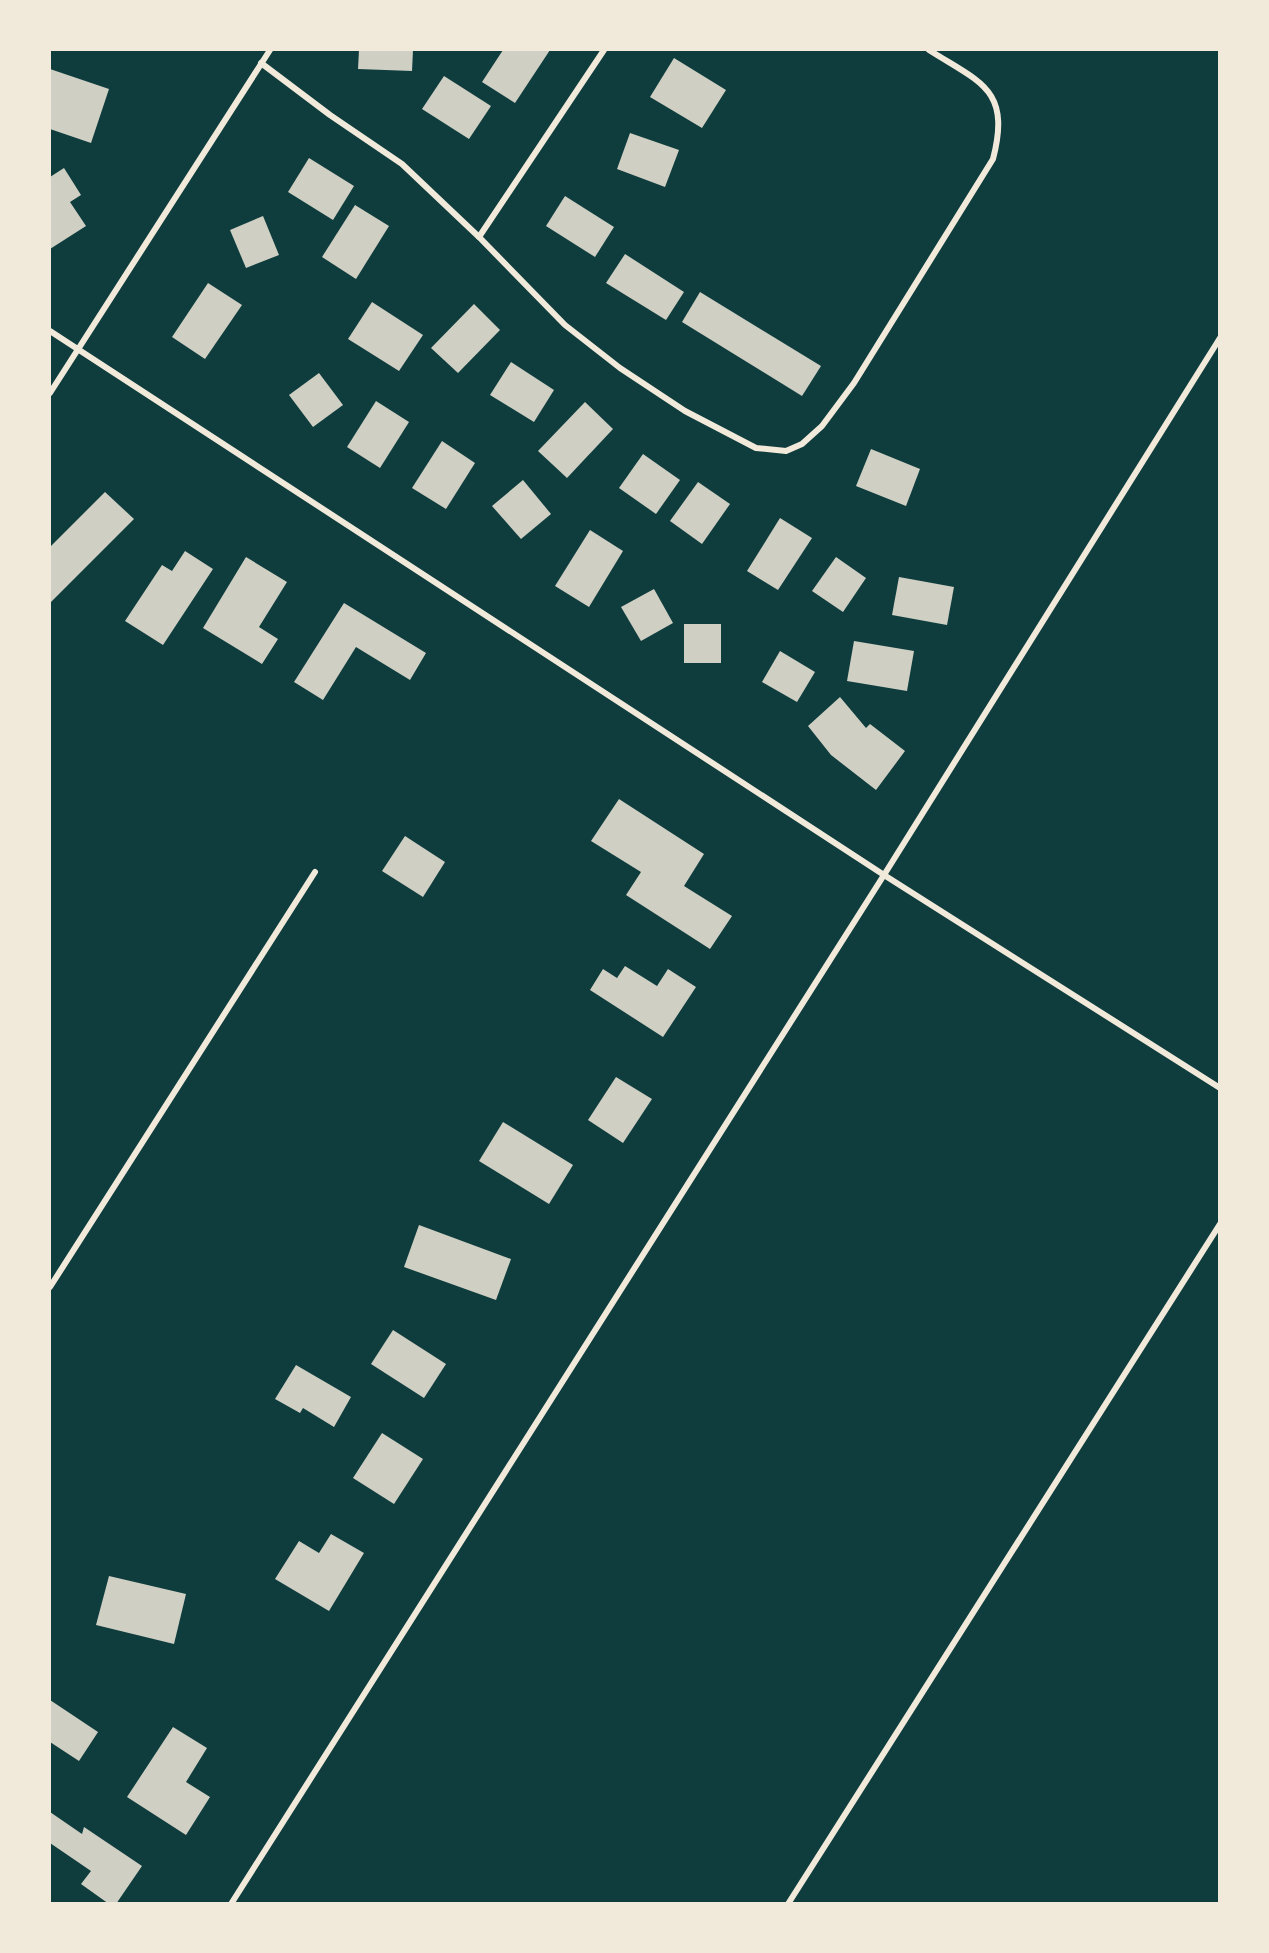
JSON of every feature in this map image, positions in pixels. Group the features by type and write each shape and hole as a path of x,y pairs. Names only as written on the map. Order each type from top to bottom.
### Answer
{"street":[{"path":"50,393 270,50"},
{"path":"479,237 604,50"},
{"path":"261,63 330,115 402,164 479,237 565,326 620,368 685,411 756,448 786,451 802,444 822,426 854,383 993,159 999,137 999,118 994,99 981,83 929,50"},
{"path":"50,331 884,875 1220,1088"},
{"path":"231,1904 884,875 1220,338"},
{"path":"50,1287 315,872"},
{"path":"788,1904 1220,1224"}],"building":[{"path":"359,50 413,50 412,71 358,69"},
{"path":"503,50 550,50 515,103 482,82"},
{"path":"674,58 726,90 702,128 650,97"},
{"path":"50,69 109,89 91,143 50,129"},
{"path":"444,76 491,106 469,139 422,109"},
{"path":"630,133 679,150 665,187 617,169"},
{"path":"309,158 354,186 333,220 288,192"},
{"path":"64,168 81,195 70,202 86,226 50,249 50,177"},
{"path":"565,196 614,227 595,257 546,226"},
{"path":"355,205 389,226 356,279 322,257"},
{"path":"263,216 279,255 246,268 230,230"},
{"path":"625,254 684,292 666,320 606,283"},
{"path":"208,283 242,305 205,359 172,337"},
{"path":"700,292 821,366 802,396 682,322"},
{"path":"372,302 423,335 399,371 348,339"},
{"path":"474,304 500,330 458,373 431,348"},
{"path":"511,362 554,390 534,422 490,395"},
{"path":"319,373 343,405 313,427 289,395"},
{"path":"376,401 409,422 380,468 347,447"},
{"path":"585,402 613,429 567,478 538,451"},
{"path":"442,441 475,463 446,509 412,488"},
{"path":"871,449 920,469 906,506 856,486"},
{"path":"643,454 680,480 656,514 619,488"},
{"path":"523,480 551,514 521,539 492,506"},
{"path":"698,482 730,504 702,544 670,521"},
{"path":"105,492 134,519 50,603 50,547"},
{"path":"780,518 812,538 778,590 747,571"},
{"path":"590,530 623,551 589,607 555,586"},
{"path":"185,551 213,569 163,645 125,621 162,565 172,571"},
{"path":"246,557 287,582 259,627 278,639 262,664 203,628"},
{"path":"836,557 866,578 843,612 812,591"},
{"path":"899,577 954,587 947,625 892,615"},
{"path":"654,589 673,623 641,641 621,607"},
{"path":"344,603 426,653 410,680 356,647 323,700 294,682"},
{"path":"684,624 721,624 721,663 684,663"},
{"path":"854,641 914,651 907,691 847,681"},
{"path":"780,651 815,672 797,702 762,682"},
{"path":"840,697 866,728 870,724 905,751 876,790 831,755 808,726"},
{"path":"619,799 704,854 684,886 732,916 710,949 626,895 641,872 591,841"},
{"path":"405,836 445,862 423,897 382,871"},
{"path":"625,966 657,986 668,969 696,987 663,1037 590,990 603,969 617,978"},
{"path":"616,1077 652,1099 623,1143 588,1120"},
{"path":"503,1122 573,1165 549,1204 479,1161"},
{"path":"419,1225 511,1259 496,1300 404,1267"},
{"path":"393,1330 446,1364 424,1398 371,1364"},
{"path":"296,1365 351,1397 334,1427 303,1408 300,1413 275,1399"},
{"path":"382,1433 423,1459 394,1504 353,1478"},
{"path":"331,1534 364,1553 329,1611 275,1579 299,1541 319,1553"},
{"path":"109,1576 186,1594 174,1644 96,1625"},
{"path":"50,1700 98,1732 79,1761 50,1742"},
{"path":"173,1727 207,1748 186,1782 210,1797 186,1835 127,1797"},
{"path":"50,1812 82,1834 84,1827 142,1866 116,1904 109,1904 81,1884 91,1871 50,1843"}]}
